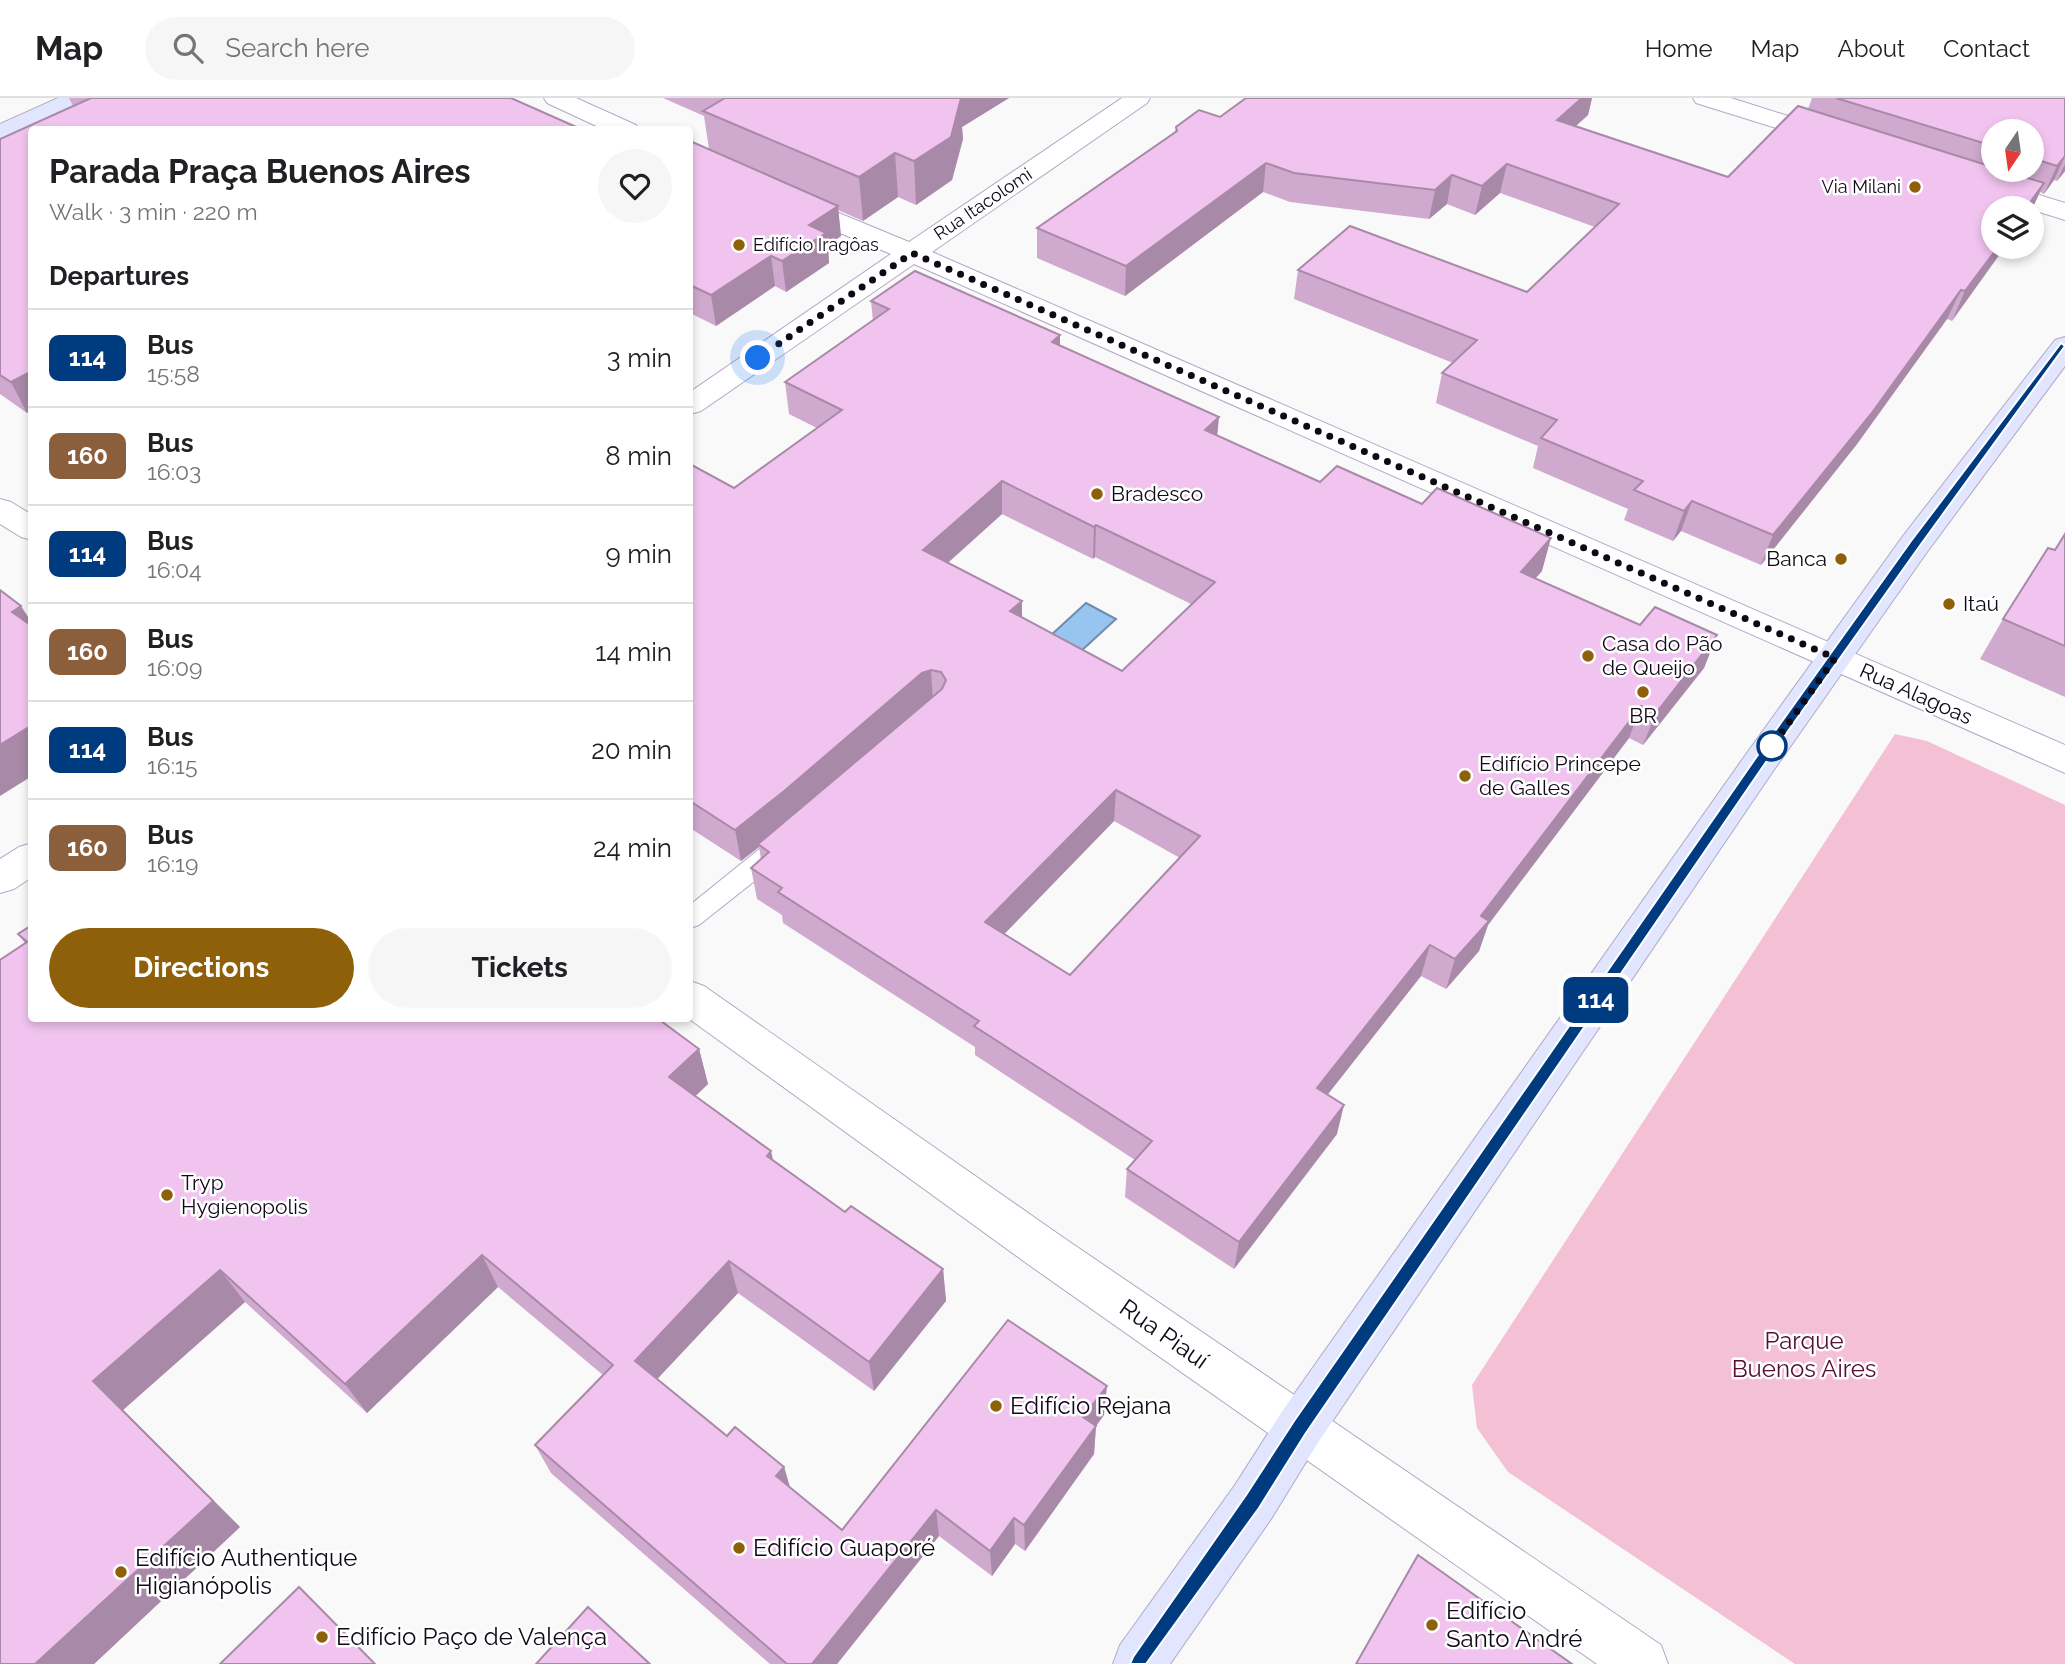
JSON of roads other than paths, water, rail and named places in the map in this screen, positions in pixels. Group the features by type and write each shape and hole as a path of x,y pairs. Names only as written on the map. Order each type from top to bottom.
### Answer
{"main road":[{"path":"0,133 78,98"},
{"path":"1139,1664 1760,762 1915,544 2065,346"}],"street":[{"path":"556,98 618,126"},
{"name":"Rua Itacolomi","path":"693,403 1138,98"},
{"path":"1705,98 1862,148"},
{"path":"1954,177 2065,212"},
{"name":"Rua Alagoas","path":"761,190 912,253 2065,760"},
{"path":"0,509 28,527"},
{"path":"0,878 28,860"},
{"name":"Rua Piauí","path":"693,1000 835,1104 1642,1664"}],"lane":[{"path":"693,916 798,832"}],"water":[{"path":"1086,603 1116,619 1080,652 1050,636"}],"place":[{"name":"Via Milani","path":"1915,187"},
{"name":"Edifício Iragôas","path":"739,245"},
{"name":"Bradesco","path":"1097,494"},
{"name":"Banca","path":"1841,559"},
{"name":"Itaú","path":"1949,604"},
{"name":"Casa do Pão de Queijo","path":"1588,656"},
{"name":"BR","path":"1643,692"},
{"name":"Edifício Princepe de Galles","path":"1465,776"},
{"name":"Tryp Hygienopolis","path":"167,1195"},
{"name":"Edifício Rejana","path":"996,1406"},
{"name":"Edifício Guaporé","path":"739,1548"},
{"name":"Edifício Authentique Higianópolis","path":"121,1572"},
{"name":"Edifício Santo André","path":"1432,1625"},
{"name":"Edifício Paço de Valença","path":"322,1637"}],"park label":[{"name":"Parque Buenos Aires","path":"1804,1355"}]}
